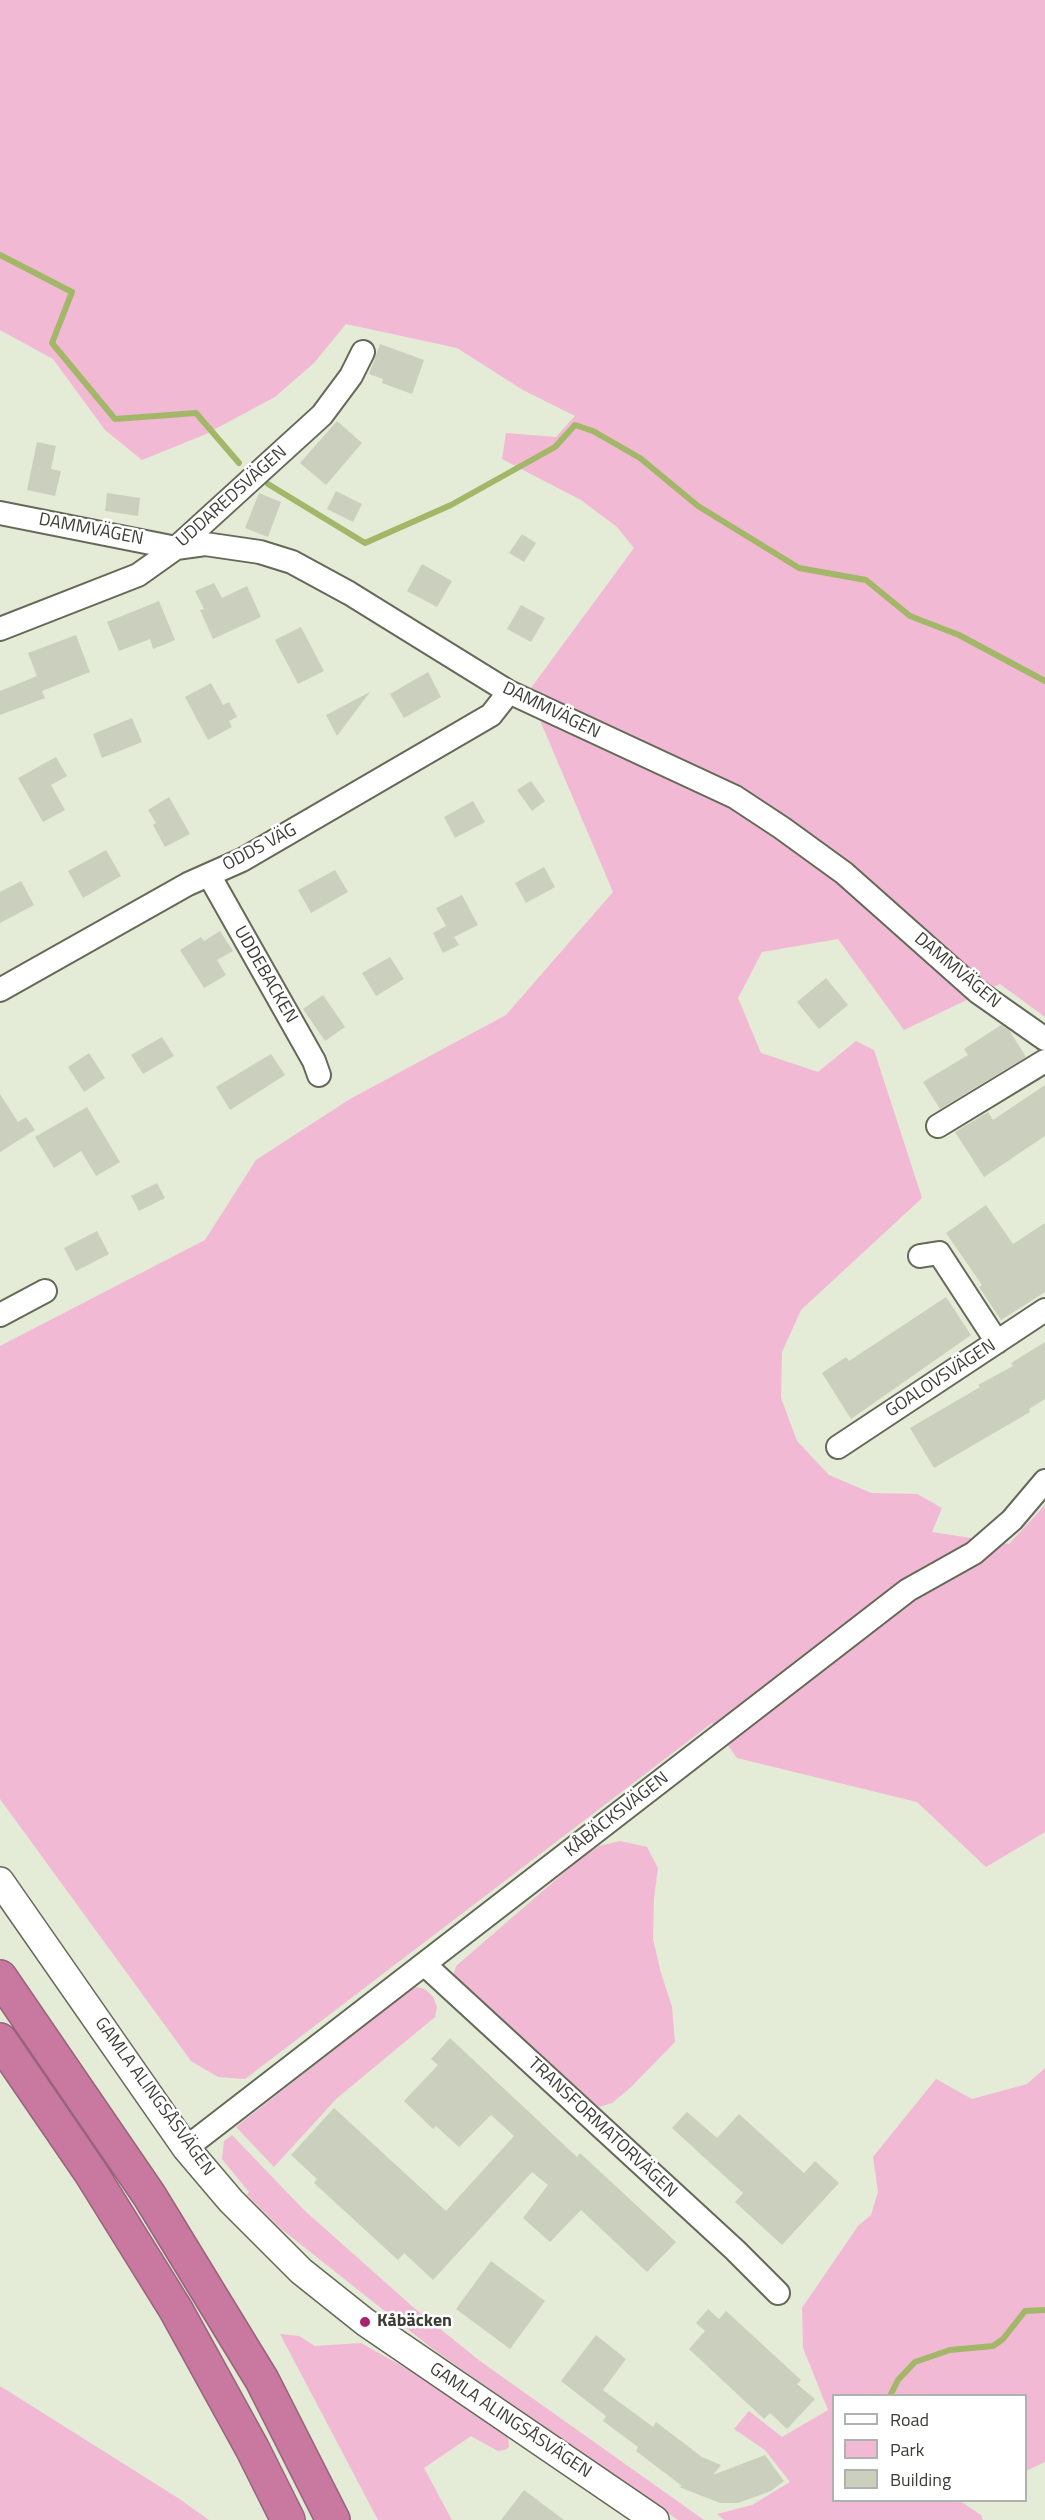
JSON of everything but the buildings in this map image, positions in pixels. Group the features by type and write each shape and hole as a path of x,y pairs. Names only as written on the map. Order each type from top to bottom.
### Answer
{"highway":[{"path":"0,1977 149,2194 262,2380 333,2520"},
{"path":"0,2040 91,2173 176,2310 252,2448 288,2520"}],"street":[{"name":"UDDAREDSVÄGEN","path":"0,629 138,575 176,548 322,415 351,376 363,352"},
{"name":"DAMMVÄGEN","path":"0,513 176,548 205,544 260,552 292,562 349,593 509,692 735,797 844,873 978,992 1045,1039"},
{"name":"ODDS VÄG","path":"0,990 188,884 242,860 491,716 509,692"},
{"name":"UDDEBACKEN","path":"209,875 314,1061 319,1075"},
{"path":"938,1126 1045,1061"},
{"path":"920,1256 939,1253 997,1342"},
{"path":"0,1315 45,1291"},
{"name":"GOALOVSVÄGEN","path":"838,1447 1045,1310"},
{"name":"KÅBÄCKSVÄGEN","path":"186,2148 908,1590 974,1552 994,1537 1012,1520 1045,1481"},
{"name":"GAMLA ALINGSÅSVÄGEN","path":"0,1881 186,2148 231,2201 301,2271 365,2322 655,2520"},
{"name":"TRANSFORMATORVÄGEN","path":"424,1964 735,2250 778,2294"}],"green space":[{"path":"0,0 1045,0 1045,1017 1000,984 904,1030 838,939 762,952 738,998 761,1053 818,1072 856,1041 874,1050 922,1198 801,1310 782,1352 781,1398 797,1441 829,1475 871,1493 917,1494 942,1508 932,1532 1009,1544 1045,1505 1045,1832 986,1867 917,1802 737,1758 712,1723 245,2079 218,2077 191,2061 0,1799 0,1346 205,1240 256,1160 350,1099 506,1015 613,892 528,692 634,548 617,527 581,500 502,459 506,433 556,437 575,416 523,390 457,348 346,324 314,363 275,397 206,434 142,460 105,430 53,359 0,330"},
{"path":"620,1841 647,1847 658,1868 654,1898 653,1939 672,2007 675,2042 630,2088 612,2103 599,2107 453,1976 456,1966 581,1858 599,1846"},
{"path":"416,1987 425,1989 433,1997 437,2007 435,2017 336,2099 274,2167 236,2127"},
{"path":"1045,2068 1045,2462 1027,2471 1027,2394 832,2394 832,2502 962,2502 981,2515 983,2520 724,2520 717,2514 752,2505 790,2482 765,2450 734,2429 749,2411 782,2437 828,2410 803,2348 802,2308 858,2226 871,2215 878,2192 873,2157 936,2079 972,2099 1027,2084"},
{"path":"232,2135 304,2210 413,2307 480,2361 704,2520 678,2520 434,2350 280,2228 247,2195 249,2192 222,2159 224,2141"},
{"path":"280,2334 299,2336 315,2346 361,2343 434,2384 501,2430 508,2436 509,2447 498,2451 471,2436 424,2468 452,2520 378,2520"},
{"path":"0,2386 178,2498 209,2520 0,2520"}],"waterway":[{"path":"0,255 72,292 52,343 115,419 196,413 239,463"},
{"path":"268,484 365,543 451,505 555,447 575,425 593,431 640,458 698,506 799,568 866,580 910,616 959,635 1045,681"},
{"path":"891,2394 898,2380 915,2362 950,2350 993,2346 1003,2339 1025,2311 1045,2310"}],"place":[{"name":"Kåbäcken","path":"365,2322"}]}
